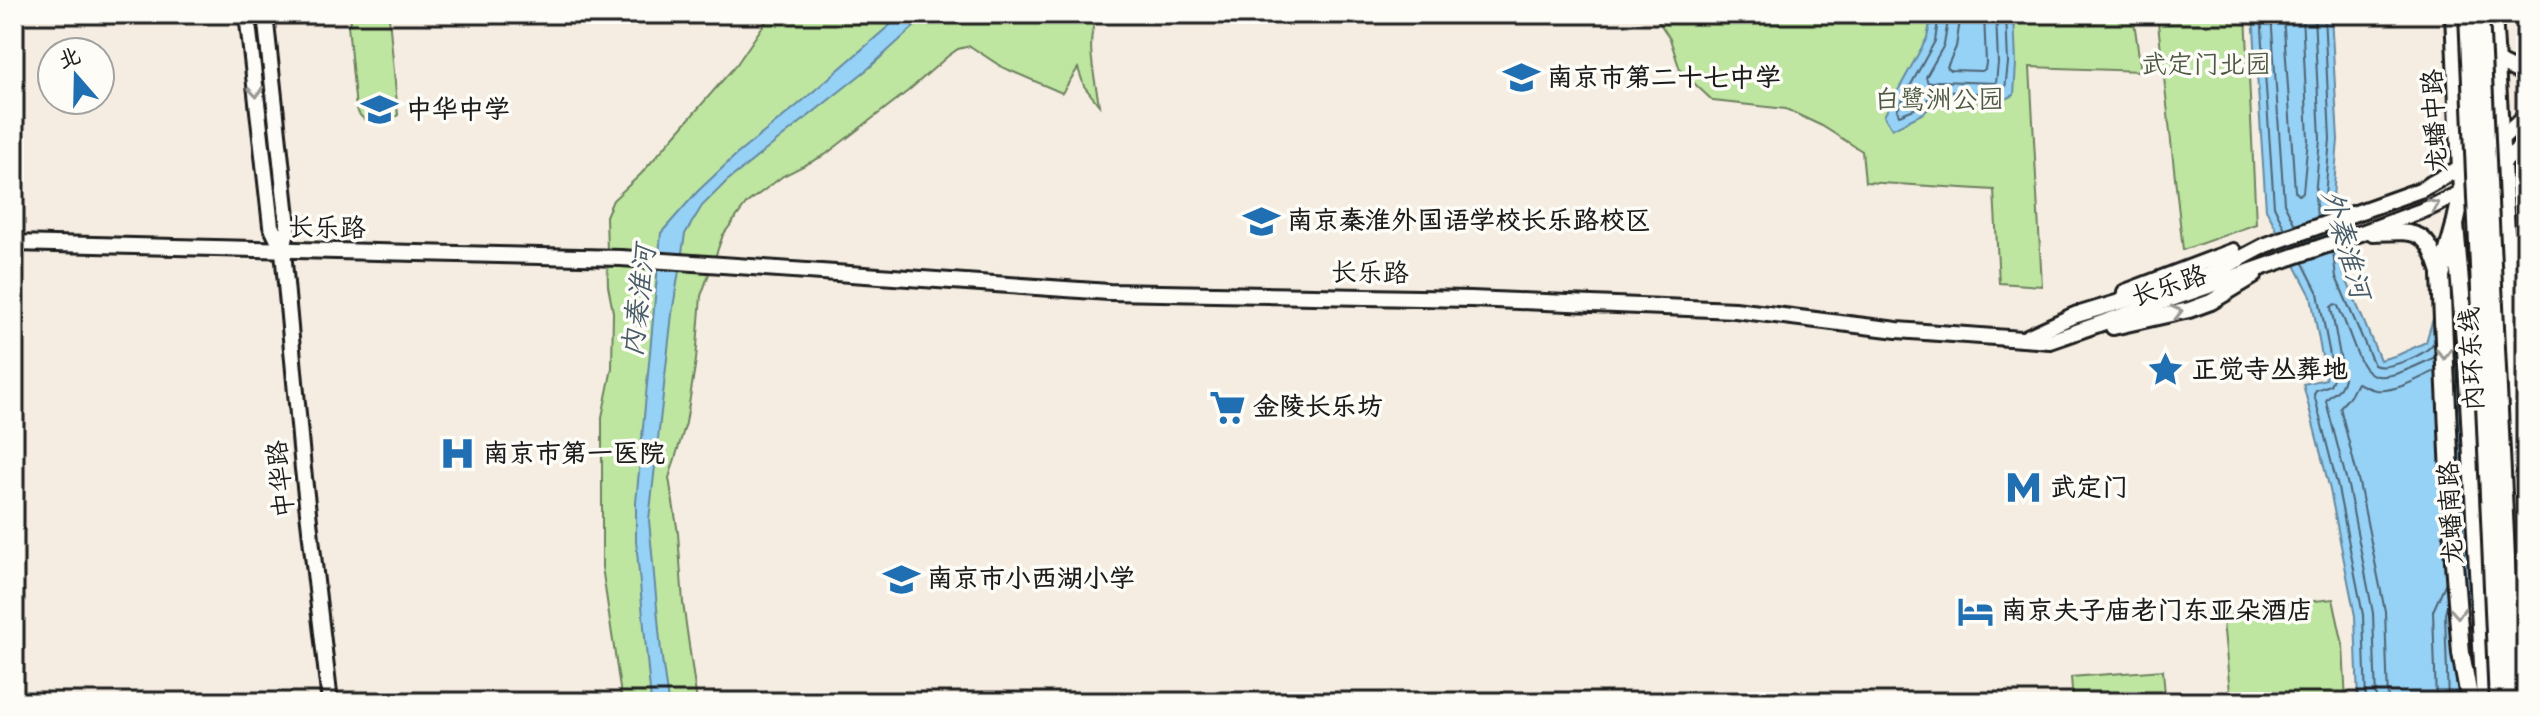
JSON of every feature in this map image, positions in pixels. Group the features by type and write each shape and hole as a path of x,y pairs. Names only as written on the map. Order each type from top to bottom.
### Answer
{"main road":[{"name":"中华路","path":"247,14 271,226 283,251"},
{"name":"中华路","path":"265,14 288,226 283,251 303,469 330,702"},
{"name":"龙蟠中路","path":"2454,14 2462,193 2455,225"},
{"name":"内环东线","path":"2468,14 2498,702"},
{"name":"内环东线","path":"2480,14 2513,702"},
{"path":"2493,14 2506,231 2522,702"},
{"path":"2496,61 2526,75"},
{"name":"长乐路","path":"2023,339 2070,317 2209,275 2266,245 2420,190 2500,141 2526,116"},
{"name":"长乐路","path":"14,243 639,259 1109,292 1471,299 1735,310 1897,330 2050,341 2247,271 2273,265 2462,193 2526,142"},
{"path":"2441,276 2455,225"},
{"name":"龙蟠南路","path":"2455,225 2467,363 2485,702"},
{"path":"2506,231 2518,278 2526,354"},
{"path":"2361,233 2413,233 2425,239 2435,255 2441,276 2454,562 2461,653 2470,702"}],"green space":[{"path":"354,14 387,14 389,17 398,115 381,124 365,120 356,109 348,25"},
{"path":"771,14 1098,14 1091,47 1099,105 1084,86 1078,68 1062,93 1002,67 970,46 958,49 825,155 783,176 747,203 723,235 701,296 696,360 686,423 669,478 697,702 622,702 602,567 602,417 612,368 613,312 608,286 606,216 613,200 641,174 737,64"},
{"name":"白鹭洲公园","path":"1654,14 2133,14 2141,71 2030,67 2042,286 1999,283 1994,190 1865,182 1862,151 1822,126 1786,109 1713,101 1680,70 1670,39"},
{"name":"武定门北园","path":"2157,14 2246,14 2256,224 2183,250"},
{"path":"14,110 20,111 17,171 14,171"},
{"path":"2333,599 2343,645 2346,702 2231,702 2222,611"},
{"path":"2163,670 2165,695 2073,702 2071,677"}],"water":[{"path":"899,14 928,14 869,68 727,181 702,206 685,234 672,314 649,520 668,702 651,702 636,541 636,503 661,233 697,192 736,155 799,104"},
{"path":"1932,14 2014,14 2014,95 2000,102 1938,99 1924,113 1892,129 1884,116 1927,38"},
{"path":"2253,14 2331,14 2338,140 2333,197 2344,274 2380,360 2426,342 2435,312 2526,226 2526,491 2463,614 2466,702 2358,702 2355,616 2330,490 2303,384 2326,379 2311,296 2266,209"}],"place":[{"name":"南京市第二十七中学","path":"1521,78"},
{"name":"中华中学","path":"380,110"},
{"name":"南京秦淮外国语学校长乐路校区","path":"1261,221"},
{"name":"正觉寺丛葬地","path":"2166,370"},
{"name":"金陵长乐坊","path":"1227,407"},
{"name":"南京市第一医院","path":"457,454"},
{"name":"武定门","path":"2024,488"},
{"name":"南京市小西湖小学","path":"901,579"},
{"name":"南京夫子庙老门东亚朵酒店","path":"1975,611"}],"water label":[{"name":"外秦淮河","path":"2346,244"},
{"name":"内秦淮河","path":"639,301"}]}
